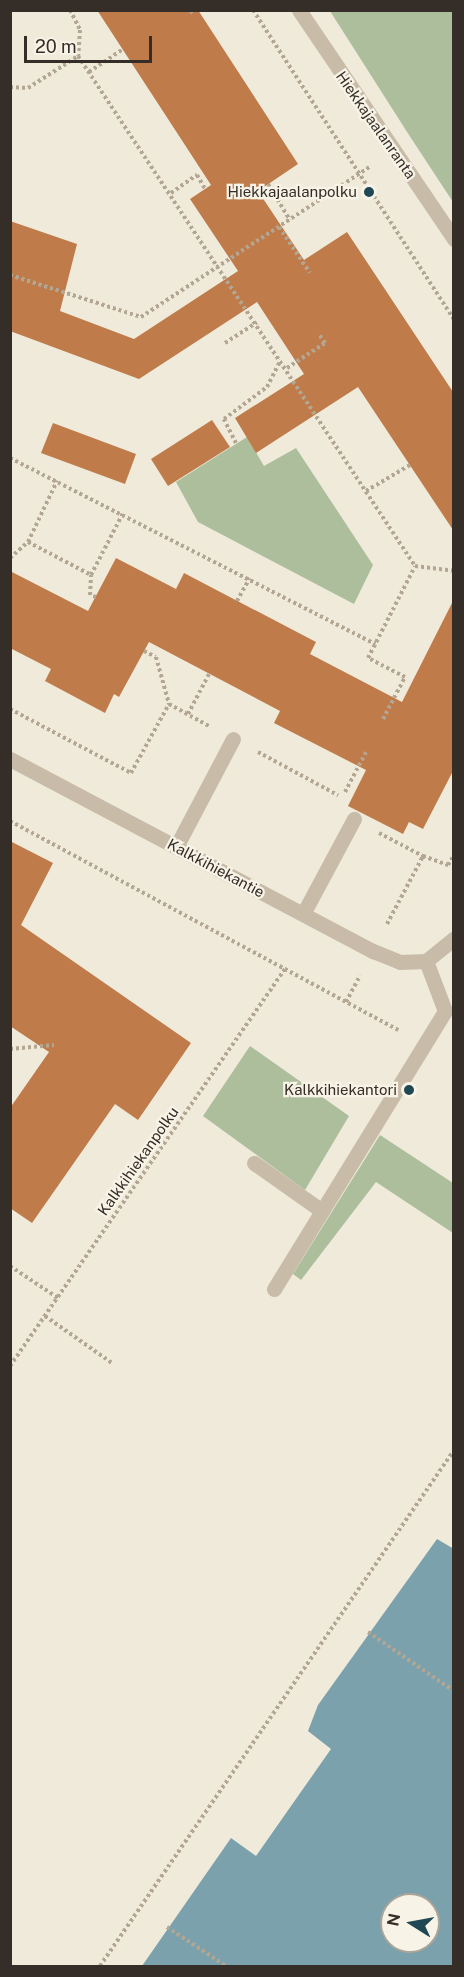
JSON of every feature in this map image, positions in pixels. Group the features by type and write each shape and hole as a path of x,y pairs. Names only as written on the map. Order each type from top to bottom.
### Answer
{"street":[{"name":"Hiekkajaalanranta","path":"299,10 453,239"},
{"path":"176,847 233,739"},
{"name":"Kalkkihiekantie","path":"10,759 391,958 426,961"},
{"path":"303,914 354,819"},
{"path":"274,1289 425,1044 449,1014 426,961 453,938"},
{"path":"254,1163 322,1211"}],"path":[{"path":"70,10 80,30 78,56 221,267 415,566 453,572"},
{"path":"253,10 453,319"},
{"path":"89,72 122,50"},
{"path":"10,87 28,88 78,56"},
{"path":"10,275 141,317 221,267 358,174"},
{"path":"171,193 197,175 205,189"},
{"path":"268,184 290,220"},
{"path":"279,227 310,273"},
{"path":"225,343 257,322"},
{"path":"287,368 325,343 318,333"},
{"path":"236,443 224,419 267,387 281,360"},
{"path":"10,458 123,513 375,644"},
{"path":"366,490 410,465"},
{"path":"10,558 28,542 57,481"},
{"path":"96,597 90,595 91,575 123,513"},
{"path":"28,542 91,575"},
{"path":"412,681 368,658 415,566"},
{"path":"237,601 249,578"},
{"path":"10,709 131,773 169,704 156,657 144,651"},
{"path":"188,714 208,674"},
{"path":"383,719 405,677"},
{"path":"169,704 342,798"},
{"path":"366,752 335,810 423,856 448,865 453,855"},
{"path":"10,821 425,1044"},
{"path":"383,932 423,856"},
{"name":"Kalkkihiekanpolku","path":"10,1366 285,969"},
{"path":"10,1049 54,1045"},
{"path":"10,1266 58,1298"},
{"path":"45,1316 112,1363"},
{"path":"100,1966 453,1450"},
{"path":"368,1632 453,1691"},
{"path":"167,1927 226,1966"}],"green space":[{"path":"330,11 453,11 453,202 409,135"},
{"path":"247,437 264,466 296,448 373,565 354,604 198,522 176,482"},
{"path":"250,1046 349,1116 305,1190 203,1116"},
{"path":"380,1135 453,1183 453,1233 376,1182 301,1280 293,1274"}],"water":[{"path":"437,1539 454,1549 453,1966 142,1966 231,1838 256,1856 331,1749 308,1731 318,1705"}],"building":[{"path":"97,10 198,10 298,164 258,191 304,260 347,232 453,392 453,530 358,387 256,453 235,418 304,374 257,302 139,379 10,331 10,221 77,244 60,311 134,339 238,271 190,199 211,185"},
{"path":"212,420 230,447 168,486 151,459"},
{"path":"53,423 136,454 125,484 41,453"},
{"path":"116,558 176,589 184,573 316,642 310,654 402,702 453,601 453,771 423,829 409,822 403,834 348,806 366,770 274,723 280,711 149,642 119,697 114,694 105,713 45,681 51,669 10,648 10,571 88,611"},
{"path":"10,841 53,863 21,925 191,1043 138,1120 115,1104 32,1223 10,1208 10,1108 49,1052 10,1026"}],"place":[{"name":"Hiekkajaalanpolku","path":"369,192"},
{"name":"Kalkkihiekantori","path":"409,1090"}]}
